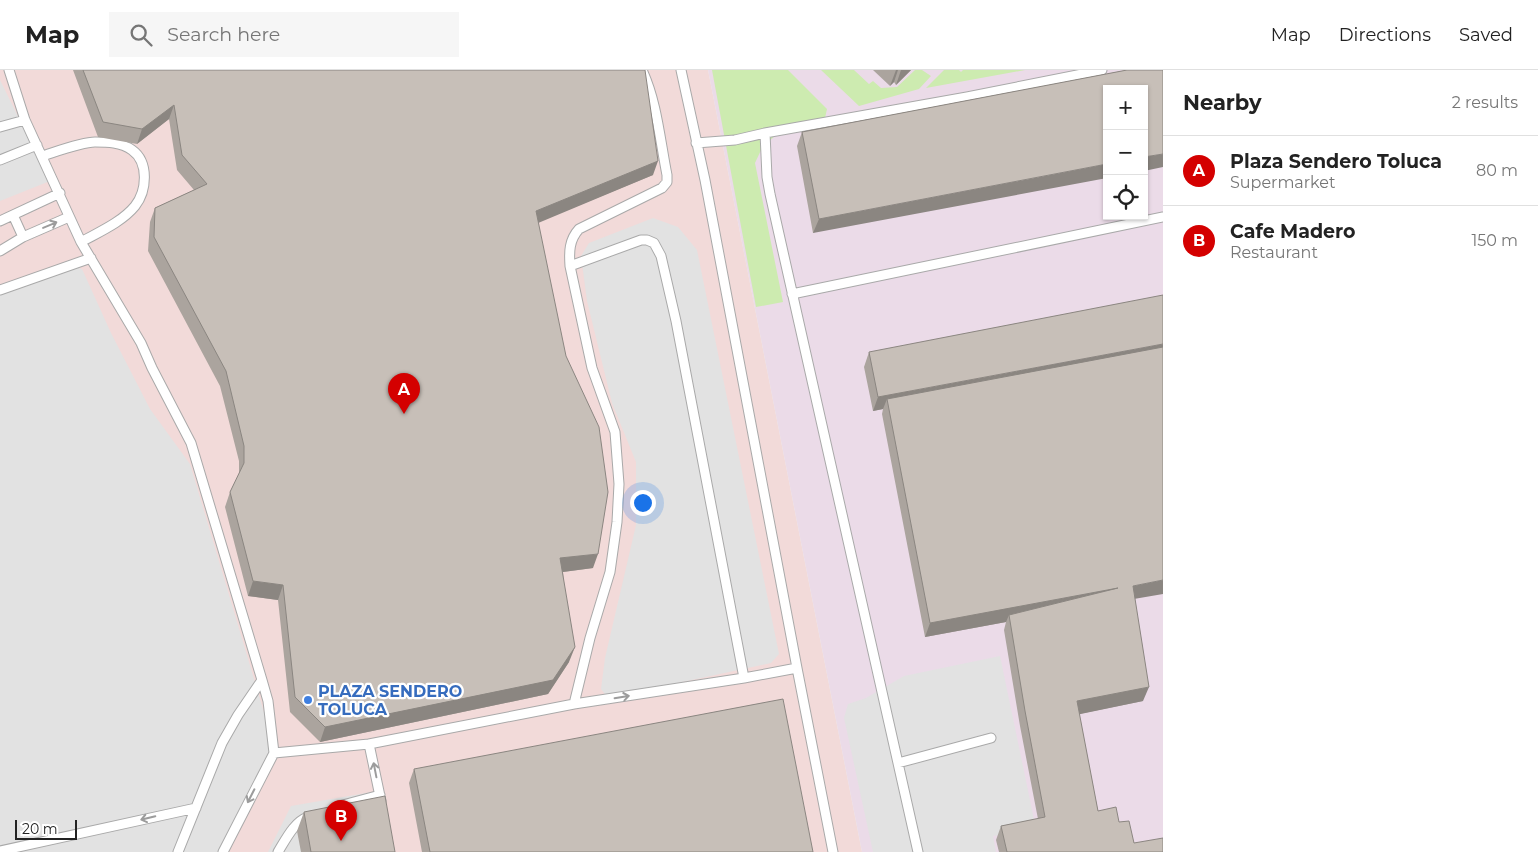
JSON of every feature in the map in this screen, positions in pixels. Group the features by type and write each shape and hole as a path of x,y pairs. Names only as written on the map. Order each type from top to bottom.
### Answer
{"lane":[{"path":"10,70 25,120 81,242 141,343 191,443 268,701 274,752 223,852"},
{"path":"574,704 590,638 610,572 617,522 619,484 616,432 592,368 570,266 571,241 579,229 662,188 667,182 653,105 642,70"},
{"path":"681,70 705,180 833,852"},
{"path":"696,143 734,140 958,99 1102,70"},
{"path":"0,127 25,120"},
{"path":"764,133 768,185 918,852"},
{"path":"42,156 92,142 118,143 131,149 138,156 145,176 143,194 135,206 122,219 81,242"},
{"path":"0,160 37,145"},
{"path":"0,221 60,193"},
{"path":"13,214 23,237"},
{"path":"0,251 23,237 69,217"},
{"path":"792,294 1163,217"},
{"path":"570,266 641,240 654,243 662,256 744,678"},
{"path":"0,290 91,258"},
{"path":"274,752 370,744 574,704 797,668"},
{"path":"178,852 222,743 238,715 262,680"},
{"path":"898,763 991,738"},
{"path":"370,744 384,814"},
{"path":"278,852 290,832 304,818 380,795"},
{"path":"0,851 196,808"}],"shaded area":[{"path":"0,70 708,70 862,852 0,852"},
{"path":"708,70 1163,70 1163,852 862,852"},
{"path":"0,80 50,181 0,201"},
{"path":"653,218 678,227 697,250 779,654 771,663 608,698 601,689 605,658 636,525 636,462 612,403 587,301 581,256 589,243"},
{"path":"63,263 82,269 111,333 150,409 190,464 277,756 223,852 0,852 0,288"},
{"path":"1000,656 1036,829 993,836 996,852 873,852 844,718 848,704 866,698 904,676"},
{"path":"372,792 385,852 268,852 291,806"}],"green space":[{"path":"712,70 788,70 827,109 825,118 777,134 762,148 755,163 783,302 756,307"},
{"path":"821,70 854,70 869,84 873,81 881,88 897,87 915,70 922,70 931,76 919,89 859,106"},
{"path":"944,70 959,70 961,72 963,70 1025,70 926,88"}],"building":[{"name":"PLAZA SENDERO TOLUCA","path":"83,70 645,70 658,161 536,211 566,356 599,427 608,492 598,554 560,558 575,647 553,680 325,727 295,697 283,585 253,581 230,492 244,463 244,446 226,371 154,237 155,208 207,184 182,155 174,105 142,129 103,122"},
{"path":"1127,70 1163,70 1163,154 1148,156 1148,85 1103,85 1103,165 819,219 802,132"},
{"path":"1163,295 1163,344 878,397 869,352"},
{"path":"1163,347 1163,580 1133,586 1149,687 1077,701 1098,811 1116,807 1119,822 1129,821 1134,843 1163,838 1163,852 1007,852 1001,826 1045,817 1009,615 1118,588 930,623 887,399"},
{"path":"783,699 813,852 430,852 414,769"},
{"path":"385,796 395,852 311,852 304,812"}],"place":[{"name":"Plaza Sendero Toluca","path":"404,414"},
{"name":"PLAZA SENDERO TOLUCA","path":"308,700"},
{"name":"Cafe Madero","path":"341,841"}]}
